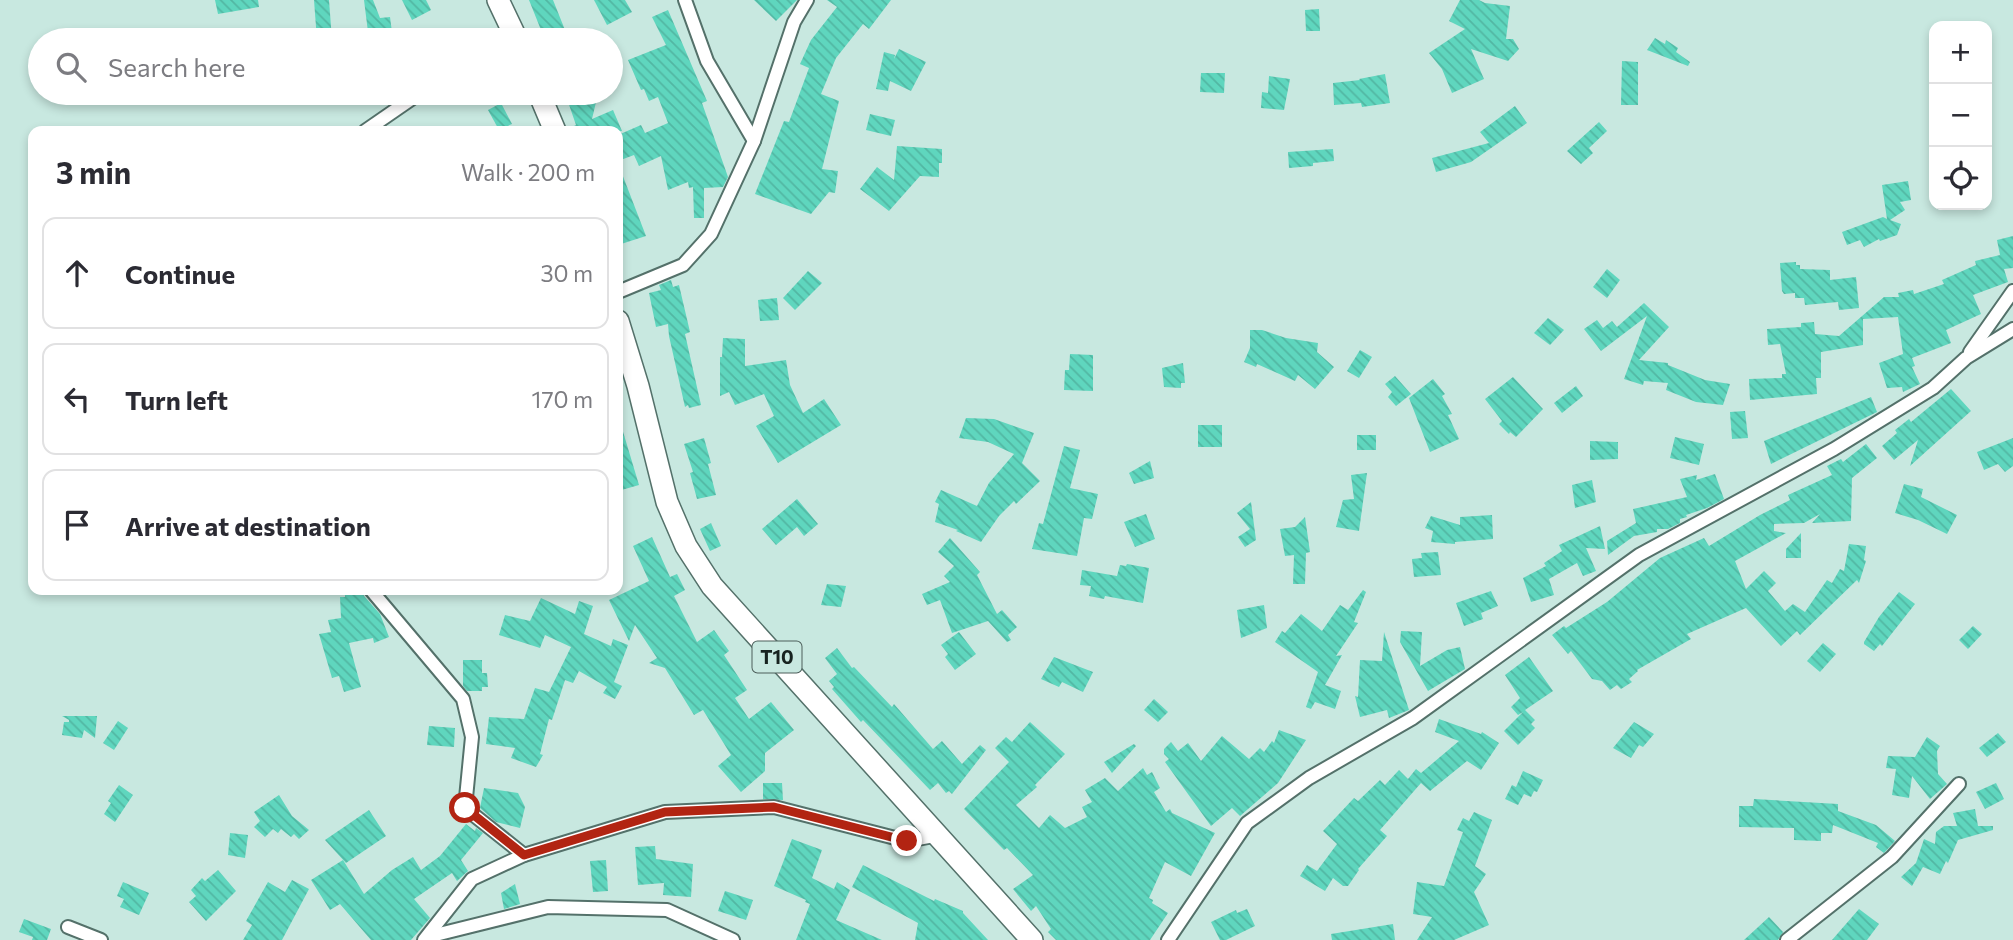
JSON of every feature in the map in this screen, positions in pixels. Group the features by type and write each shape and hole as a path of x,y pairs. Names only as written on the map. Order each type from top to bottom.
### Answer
{"highway":[{"path":"498,0 506,28"},
{"path":"545,105 553,126"},
{"name":"T10","path":"623,337 667,502 686,546 712,586 1032,940"}],"street":[{"path":"685,0 707,61 754,141"},
{"path":"623,290 683,265 711,234 754,141 794,22 807,0"},
{"path":"372,126 403,105"},
{"path":"1966,358 2013,291"},
{"path":"1168,940 1247,823 1309,778 1413,718 1639,555 1845,442 1933,388 1966,358 2013,329"},
{"path":"374,595 463,699 472,737 465,808 524,855"},
{"path":"1787,940 1892,857 1959,784"},
{"path":"426,938 472,878 524,855 665,812 774,807 907,841 939,835"},
{"path":"426,938 548,907 667,910 733,940"},
{"path":"68,927 101,940"}],"building":[{"path":"215,0 258,0 259,7 218,14"},
{"path":"314,0 329,0 331,28 316,28"},
{"path":"364,0 373,0 380,18 390,17 391,28 368,28"},
{"path":"402,0 426,0 431,10 412,20"},
{"path":"529,0 553,0 564,28 540,28"},
{"path":"594,0 625,0 632,12 607,25"},
{"path":"754,0 797,0 776,21"},
{"path":"827,0 891,0 869,29 863,24 836,58 821,94 839,101 822,169 838,171 835,193 829,192 811,214 755,194 784,121 789,122 809,68 800,64 811,40 837,7"},
{"path":"1460,0 1479,0 1510,6 1506,39 1513,39 1519,49 1508,61 1471,49 1484,79 1452,93 1442,69 1429,53 1465,29 1449,21"},
{"path":"1319,9 1320,31 1306,31 1305,10"},
{"path":"668,10 707,101 702,103 728,177 723,187 704,188 704,218 694,218 693,187 689,188 688,182 668,190 661,156 639,166 634,155 623,159 623,133 641,125 645,133 668,123 658,97 649,101 644,89 641,90 628,60 666,45 652,17"},
{"path":"1655,38 1665,44 1666,40 1678,48 1676,52 1690,62 1688,66 1647,50"},
{"path":"899,49 926,62 911,91 890,81 888,91 876,89 884,52 895,55 894,59"},
{"path":"1622,61 1638,62 1638,105 1621,105"},
{"path":"1201,73 1225,73 1224,93 1200,92"},
{"path":"1385,74 1390,103 1362,107 1361,103 1334,105 1333,83"},
{"path":"1269,76 1290,79 1284,110 1261,108 1262,92 1268,93"},
{"path":"502,105 512,124 497,126 488,110"},
{"path":"569,105 595,105 592,119 613,110 620,126 574,126 576,125"},
{"path":"1515,106 1527,123 1471,162 1436,172 1432,158 1489,143 1480,132"},
{"path":"870,114 895,120 891,136 866,130"},
{"path":"1599,122 1607,131 1589,148 1593,153 1581,164 1567,151"},
{"path":"897,146 942,149 942,163 939,163 939,177 920,176 889,211 860,189 877,167 894,180"},
{"path":"1333,149 1334,161 1289,168 1288,152"},
{"path":"623,176 646,236 623,243"},
{"path":"1908,181 1911,200 1900,202 1905,210 1890,220 1901,224 1897,235 1880,241 1879,239 1864,247 1860,240 1847,245 1842,232 1883,217 1887,219 1882,185"},
{"path":"2013,236 2013,268 2004,269 2008,282 1973,295 1981,314 1946,330 1951,343 1912,358 1915,366 1912,367 1920,384 1903,392 1902,387 1887,388 1879,363 1903,354 1898,317 1863,319 1863,345 1821,352 1821,378 1816,378 1817,394 1750,400 1749,379 1782,378 1782,374 1786,374 1780,344 1768,345 1767,329 1801,327 1801,323 1814,322 1815,334 1839,336 1884,297 1899,297 1898,293 1913,290 1914,294 1944,284 1942,280 1976,265 1975,261 2000,255 1997,240"},
{"path":"1796,262 1800,269 1830,270 1830,280 1856,277 1859,308 1839,310 1838,302 1805,305 1804,298 1795,298 1795,293 1784,294 1780,263"},
{"path":"1607,269 1620,280 1607,298 1593,287"},
{"path":"808,271 822,283 795,310 783,298"},
{"path":"671,280 673,287 679,285 690,332 685,334 701,405 689,408 688,405 685,407 668,324 656,327 649,293 661,290 659,285"},
{"path":"777,298 779,320 760,321 758,300"},
{"path":"1644,303 1669,327 1639,360 1668,363 1705,380 1730,384 1723,405 1696,402 1666,390 1668,383 1644,381 1643,385 1624,379 1647,316 1601,351 1584,329 1597,320 1603,328 1612,321 1617,327"},
{"path":"1548,318 1564,330 1550,345 1534,333"},
{"path":"1250,330 1262,330 1286,338 1318,343 1317,352 1334,367 1315,389 1298,375 1295,381 1257,364 1256,367 1244,362 1250,348"},
{"path":"723,338 745,339 745,366 786,360 790,385 803,413 824,399 841,425 778,463 756,426 774,416 764,394 735,405 729,392 720,396"},
{"path":"1360,350 1372,357 1359,378 1347,371"},
{"path":"1070,354 1093,355 1093,391 1064,390 1065,370 1069,370"},
{"path":"1183,363 1185,383 1181,383 1181,388 1164,387 1162,368"},
{"path":"1395,376 1411,394 1396,406 1388,397 1392,392 1385,384"},
{"path":"1513,377 1543,409 1516,437 1499,424 1502,421 1485,399"},
{"path":"1433,379 1445,394 1442,396 1452,414 1448,415 1459,439 1430,452 1409,398"},
{"path":"1576,386 1583,396 1562,413 1554,403"},
{"path":"1951,389 1971,411 1910,466 1918,440 1894,460 1882,446 1897,433 1895,430 1909,419 1911,422"},
{"path":"1871,397 1877,412 1771,464 1764,441"},
{"path":"1745,411 1748,438 1732,439 1730,412"},
{"path":"966,418 994,419 1034,433 1022,463 1040,481 999,516 981,542 935,522 939,504 935,502 941,490 977,506 989,483 1014,454 988,442 959,438"},
{"path":"1198,425 1222,425 1222,447 1198,447"},
{"path":"623,432 639,485 623,490"},
{"path":"1357,435 1376,435 1376,450 1357,450"},
{"path":"1675,437 1704,444 1699,465 1670,458"},
{"path":"704,438 716,495 697,499 690,473 693,472 684,444"},
{"path":"2013,438 2013,466 2005,472 1998,464 1984,470 1977,452"},
{"path":"1590,441 1618,442 1618,459 1590,460"},
{"path":"1866,444 1877,458 1852,478 1851,521 1812,523 1820,514 1804,523 1774,524 1774,531 1786,533 1735,561 1746,589 1764,571 1776,583 1768,591 1785,611 1793,604 1805,612 1827,580 1832,583 1840,569 1844,571 1849,544 1866,546 1866,561 1859,583 1857,580 1800,635 1797,631 1781,646 1746,608 1687,634 1691,639 1637,670 1629,679 1632,682 1621,689 1617,685 1610,690 1602,681 1592,679 1571,651 1568,654 1552,635 1607,602 1660,558 1704,538 1709,546 1790,500 1788,495 1832,475 1827,466 1841,459 1843,462"},
{"path":"1064,446 1080,450 1070,488 1098,494 1092,519 1084,518 1077,556 1032,549 1039,523 1043,524"},
{"path":"1150,461 1154,478 1134,484 1129,473"},
{"path":"1367,473 1359,531 1336,527 1343,500 1354,499 1351,475"},
{"path":"1715,474 1724,499 1686,515 1687,517 1680,519 1680,523 1668,529 1657,529 1657,532 1634,536 1608,555 1607,541 1636,523 1633,509 1687,497 1680,479 1697,475 1696,480"},
{"path":"1592,480 1596,502 1575,508 1572,485"},
{"path":"1904,484 1923,489 1921,497 1957,515 1947,534 1918,520 1895,513"},
{"path":"797,499 818,524 804,536 797,527 776,545 762,529"},
{"path":"1251,502 1256,540 1245,547 1238,537 1250,529 1237,513"},
{"path":"1146,514 1155,539 1135,547 1124,522"},
{"path":"1492,515 1493,539 1455,544 1431,542 1433,531 1425,528 1431,516 1460,525 1460,517"},
{"path":"1305,517 1310,552 1306,553 1305,584 1293,584 1294,555 1285,556 1280,529 1295,527"},
{"path":"711,523 721,546 710,551 700,529"},
{"path":"1600,526 1605,549 1586,548 1596,571 1583,576 1577,563 1549,579 1554,595 1531,602 1523,578 1546,566 1544,563 1562,551 1559,545"},
{"path":"1801,533 1801,558 1786,558 1786,549"},
{"path":"652,537 670,577 677,574 685,590 674,596 697,642 714,630 729,651 724,655 747,690 735,698 749,719 771,702 794,730 765,753 765,771 741,792 718,766 731,755 703,710 694,715 665,668 649,663 657,658 635,625 629,641 609,600 649,581 633,546"},
{"path":"950,538 980,572 977,575 997,614 1002,610 1017,627 1008,635 1011,640 1007,642 988,621 952,633 940,600 927,605 922,594 950,582 944,576 954,566 938,552"},
{"path":"1438,552 1441,575 1414,577 1412,559 1422,558 1421,553"},
{"path":"1120,565 1149,568 1143,603 1089,596 1091,586 1080,585 1082,570 1117,576"},
{"path":"827,584 846,586 841,607 821,605"},
{"path":"1363,590 1366,592 1354,622 1358,623 1336,656 1342,655 1325,685 1341,691 1335,709 1315,702 1311,709 1306,707 1318,672 1275,642 1282,631 1285,633 1301,614 1322,631 1340,605 1348,610"},
{"path":"1491,591 1498,606 1481,613 1483,619 1464,626 1456,603"},
{"path":"1899,592 1915,604 1882,646 1880,644 1874,651 1864,642"},
{"path":"364,595 380,614 389,637 374,643 373,638 349,643 361,687 344,692 339,676 332,678 319,634 331,632 328,620 341,618 340,597"},
{"path":"541,598 575,614 579,601 593,606 584,634 611,646 613,639 628,645 614,682 622,686 615,699 603,693 607,687 579,671 573,683 565,680 552,720 549,719 540,754 543,755 536,767 511,758 515,748 486,744 489,717 524,719 535,688 549,692 571,647 545,635 540,648 499,635 505,615 530,621"},
{"path":"1264,605 1267,628 1241,638 1237,610"},
{"path":"1973,626 1982,634 1968,649 1959,640"},
{"path":"1401,631 1422,632 1420,666 1447,650 1460,647 1465,669 1428,691 1400,642"},
{"path":"959,632 976,654 955,670 945,657 948,654 941,645"},
{"path":"1384,632 1409,710 1389,718 1387,710 1360,717 1355,696 1358,697 1360,660 1382,661"},
{"path":"1823,643 1836,654 1820,672 1807,661"},
{"path":"837,648 852,668 854,667 892,707 894,704 933,749 942,741 962,764 980,745 986,750 952,794 949,791 946,793 938,783 930,790 863,720 861,722 832,689 834,687 829,681 837,674 825,658"},
{"path":"1054,657 1093,672 1083,692 1062,682 1059,687 1041,679"},
{"path":"1529,657 1553,691 1525,710 1535,720 1531,724 1535,728 1518,745 1504,731 1523,712 1518,715 1511,707 1520,698 1505,675"},
{"path":"463,660 482,660 482,673 487,673 488,687 482,687 482,691 467,691 463,686"},
{"path":"1154,699 1168,712 1158,722 1144,710"},
{"path":"62,716 97,716 95,738 84,730 82,738 62,735 64,722 69,720"},
{"path":"1439,719 1481,734 1482,732 1499,743 1481,770 1467,761 1430,791 1421,783 1380,830 1387,836 1358,869 1348,886 1343,886 1333,878 1325,891 1300,876 1307,865 1317,871 1337,844 1323,831 1354,798 1358,801 1380,780 1385,785 1399,770 1408,779 1416,769 1421,773 1459,741 1435,732"},
{"path":"118,721 128,728 114,750 103,743"},
{"path":"1030,722 1065,754 1035,785 1037,787 1016,805 1039,828 1050,815 1065,828 1087,817 1082,807 1092,802 1085,790 1105,778 1118,791 1143,768 1147,775 1152,772 1160,788 1154,792 1166,812 1170,809 1172,813 1215,833 1191,876 1165,862 1149,898 1168,913 1150,940 1056,940 1048,932 1051,929 1036,906 1031,911 1013,889 1033,875 964,809 1009,762 995,748 1006,737 1012,742"},
{"path":"1634,722 1654,734 1643,747 1639,745 1631,758 1613,748"},
{"path":"429,726 455,728 454,747 427,745"},
{"path":"1279,730 1306,740 1278,783 1240,816 1232,808 1211,826 1165,762 1169,759 1164,754 1164,749 1171,742 1178,751 1188,743 1201,761 1222,736 1249,759 1260,748 1264,752 1272,741 1274,743"},
{"path":"1998,733 2006,742 1987,757 1979,748"},
{"path":"1927,737 1940,746 1937,751 1938,774 1947,784 1930,799 1912,776 1909,798 1892,795 1896,769 1886,768 1888,756 1915,757"},
{"path":"1134,744 1136,746 1112,773 1104,762"},
{"path":"1523,771 1543,780 1537,792 1534,791 1531,797 1524,794 1518,805 1505,799 1512,785 1516,787"},
{"path":"763,783 782,783 783,800 763,799"},
{"path":"1996,783 2004,799 1985,809 1976,792"},
{"path":"119,785 133,795 115,822 104,814 111,803 108,801"},
{"path":"484,788 518,793 525,807 520,828 496,822 480,808"},
{"path":"279,795 292,816 309,830 299,839 294,834 291,837 281,829 278,833 273,829 265,837 254,827 260,821 254,812"},
{"path":"1754,799 1838,804 1838,811 1876,825 1895,841 1884,853 1876,847 1878,843 1833,825 1832,833 1821,833 1821,841 1794,840 1794,828 1739,827 1739,806 1753,806"},
{"path":"1975,809 1978,826 1993,826 1993,830 1958,840 1940,874 1923,867 1912,886 1901,877 1916,863 1924,839 1935,844 1936,832 1944,826 1957,826 1953,813"},
{"path":"369,810 386,836 346,863 325,840"},
{"path":"1474,812 1492,820 1475,866 1486,874 1474,892 1489,925 1454,940 1417,940 1432,917 1413,914 1417,882 1444,886 1463,832 1457,830 1463,818 1469,821"},
{"path":"466,824 483,833 461,860 468,871 457,881 452,873 414,899 430,918 411,940 371,940 340,904 330,910 311,880 343,860 364,894 392,870 413,857 421,870 440,856"},
{"path":"230,833 248,835 245,858 228,855"},
{"path":"792,839 822,850 812,878 834,889 837,882 850,890 836,920 882,940 796,940 810,904 774,886"},
{"path":"655,846 656,859 693,864 691,897 663,895 664,883 638,885 635,847"},
{"path":"606,860 608,891 593,892 590,861"},
{"path":"863,865 934,901 935,899 963,911 988,940 915,940 918,923 852,887"},
{"path":"218,870 236,891 206,921 189,902 196,896 191,890 202,878 205,881"},
{"path":"292,880 309,889 282,940 243,940 252,925 246,921 268,882 285,892"},
{"path":"123,882 149,893 139,915 120,907 124,899 117,896"},
{"path":"515,884 520,904 504,909 501,893"},
{"path":"725,891 753,900 746,920 718,911"},
{"path":"1247,909 1255,926 1226,940 1220,940 1211,922 1236,910 1237,913"},
{"path":"1859,909 1879,924 1867,940 1832,940"},
{"path":"1769,917 1783,932 1778,940 1744,940"},
{"path":"24,919 51,929 47,940 32,940 33,937 19,932"},
{"path":"1393,924 1395,940 1332,940 1331,934"}],"route":[{"path":"465,808 524,855 665,812 774,807 907,841"}]}
